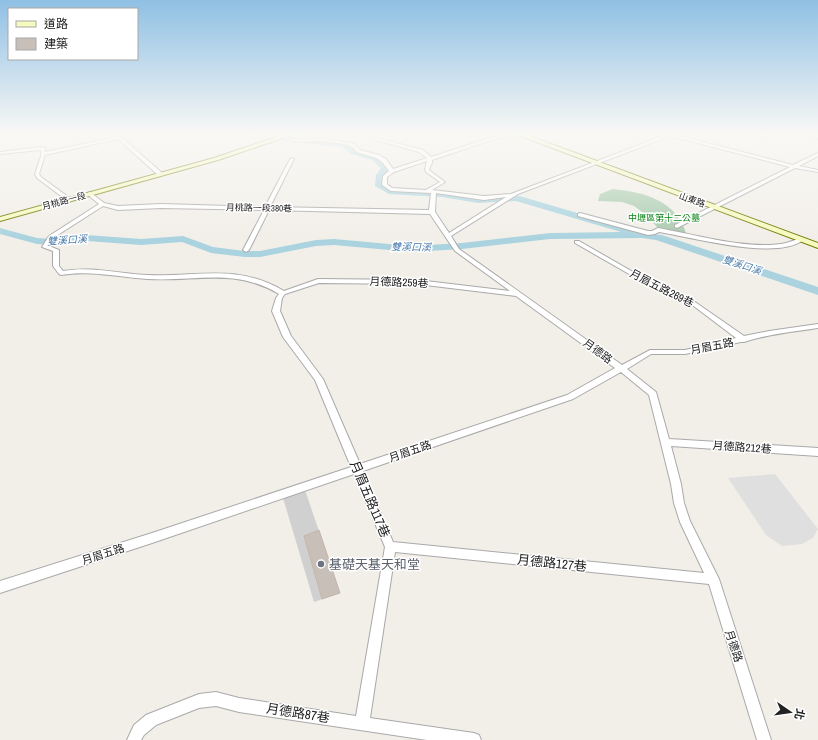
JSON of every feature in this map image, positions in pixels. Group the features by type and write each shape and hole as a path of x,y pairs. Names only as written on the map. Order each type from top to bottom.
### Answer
{"street":[{"path":"38,170 37,174 39,178 68,199"},
{"path":"155,170 159,173"},
{"name":"月桃路一段","path":"0,219 172,170"},
{"path":"246,250 286,170"},
{"path":"397,170 385,176 384,184 399,190 428,191 434,193 484,198 512,197"},
{"path":"427,170 428,172 443,182 428,191"},
{"path":"449,235 512,197 579,170"},
{"name":"山東路","path":"608,170 818,246"},
{"path":"677,226 787,170"},
{"name":"月桃路一段","path":"0,216 90,194 159,173"},
{"path":"432,212 434,193"},
{"name":"月桃路一段380巷","path":"90,194 102,204 118,208 161,206 432,212"},
{"path":"102,204 51,237 45,247 56,250 56,266 61,273 82,270 166,277 224,274 258,280 274,286 283,293"},
{"name":"月德路","path":"432,212 458,250 621,368 653,394 666,442 679,503 685,522 713,579 764,740"},
{"path":"580,215 648,233 653,233 658,230 701,239 734,243 780,246 789,245 800,240"},
{"name":"月眉五路269巷","path":"576,242 644,281 693,303 744,340"},
{"name":"月德路259巷","path":"283,293 310,282 324,281 417,282 518,294"},
{"name":"月眉五路117巷","path":"283,293 278,298 276,306 287,337 319,379 390,547 362,723"},
{"name":"月眉五路","path":"0,587 554,403 570,397 650,352 686,352 744,340 769,333 818,326"},
{"name":"月德路212巷","path":"666,442 818,452"},
{"name":"月德路127巷","path":"390,547 713,579"},
{"name":"月德路87巷","path":"134,740 139,730 151,720 199,701 216,699 239,704 474,740"}],"shaded area":[{"path":"775,474 818,529 813,538 802,544 782,546 766,535 728,478"},
{"path":"305,490 340,593 314,602 283,498"}],"green space":[{"name":"中壢區第十二公墓","path":"613,189 625,190 658,200 675,213 686,233 658,228 645,214 634,206 622,202 598,201 600,194"}],"building":[{"name":"基礎天基天和堂","path":"319,530 340,593 322,599 304,536"}],"waterway":[{"path":"385,170 380,175 379,186 389,191 442,194 478,200 516,198 628,231"},
{"name":"雙溪口溪","path":"0,231 37,241 54,242 87,238 141,242 183,239 211,250 245,254 260,254 316,243 334,242 411,249 462,246 550,236 642,235 658,237 818,291"}],"place":[{"name":"基礎天基天和堂","path":"321,564"}]}
